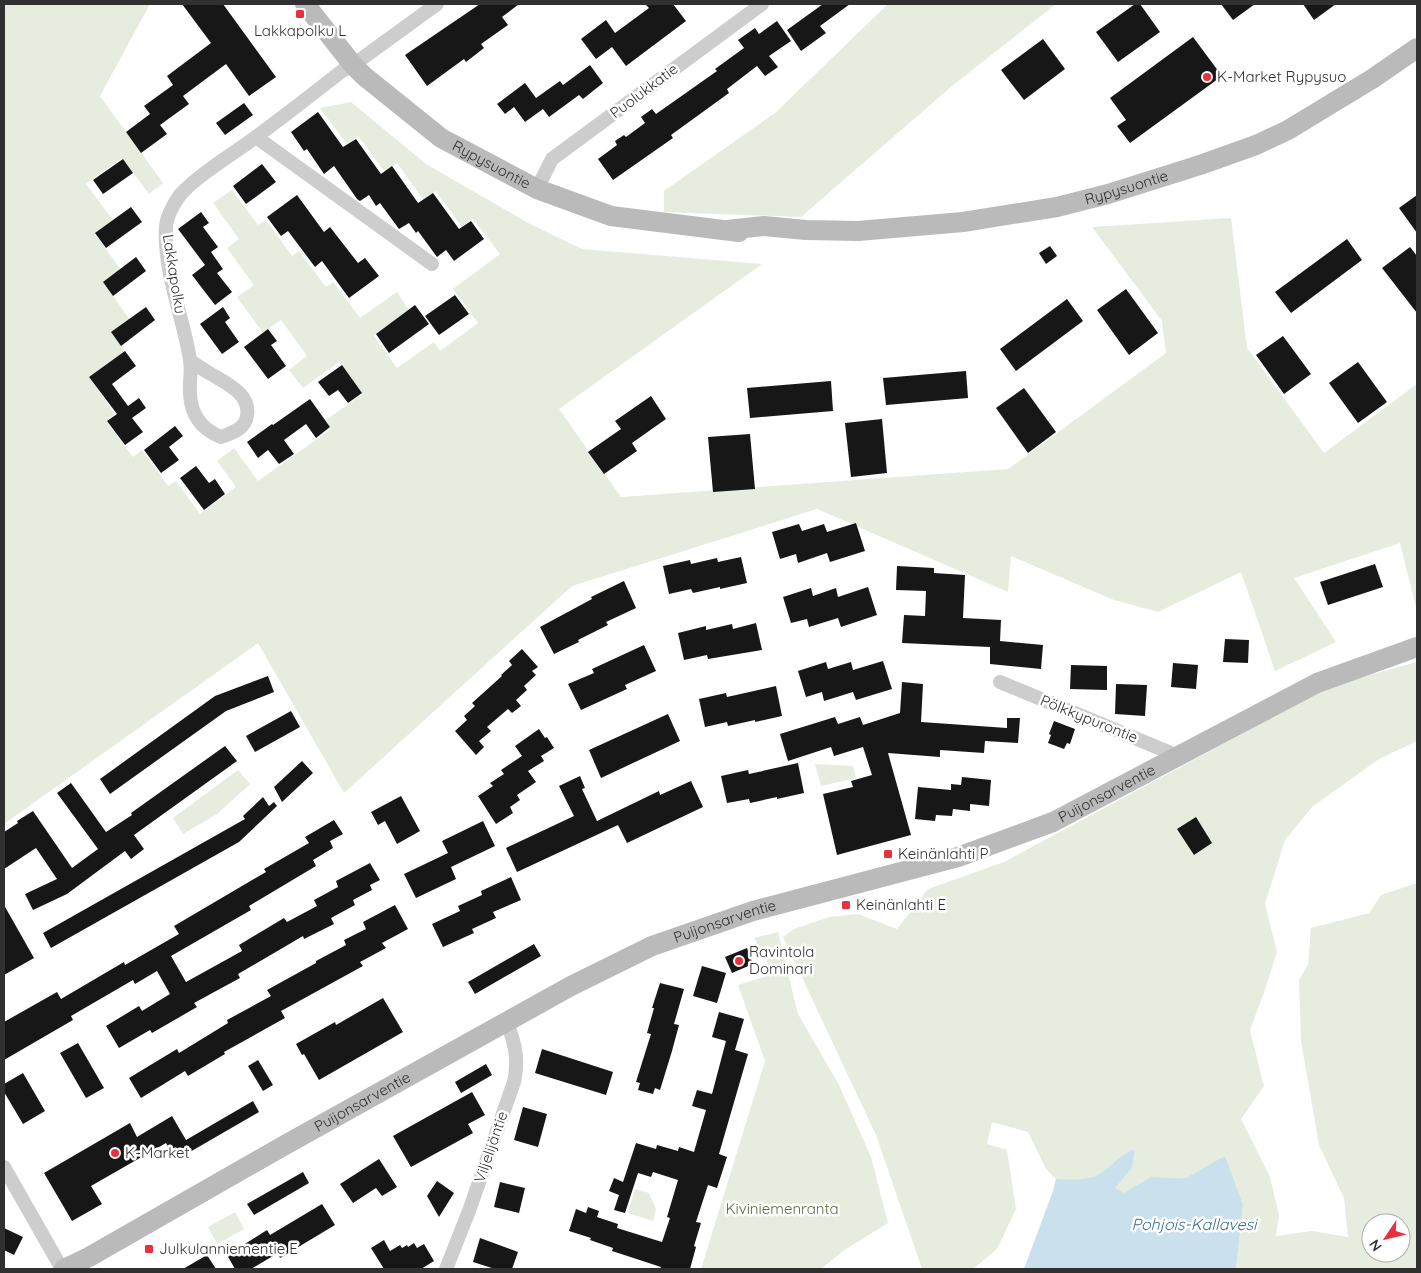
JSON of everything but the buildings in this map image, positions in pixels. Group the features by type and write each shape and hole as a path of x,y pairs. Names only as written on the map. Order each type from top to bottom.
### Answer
{"main road":[{"name":"Rypysuontie","path":"305,4 353,65 364,76 441,138 537,188 611,216 727,230 764,226 806,230 868,230 963,222 1057,207 1113,193 1256,145 1288,130 1372,79 1417,48"},
{"name":"Puijonsarventie","path":"63,1269 97,1252 571,986 652,946 753,911 958,857 1052,822 1317,683 1417,647"}],"street":[{"name":"Lakkapolku","path":"191,361 241,394 248,407 247,415 246,421 235,432 221,437 209,432 200,424 193,409 190,394 191,361 172,282 166,242 166,223 170,211 180,196 204,174 342,71 437,4"},
{"name":"Puolukkatie","path":"537,188 552,160 762,4"},
{"path":"256,137 432,264"},
{"name":"Pölkkypurontie","path":"1000,682 1178,756"},
{"name":"Viljelijäntie","path":"446,1269 469,1211 514,1082 515,1042 507,1022"},
{"path":"4,1167 63,1269"}],"green space":[{"path":"4,4 150,4 100,96 163,183 149,194 122,158 86,184 113,220 95,234 121,270 104,283 130,320 112,333 125,351 89,377 115,414 106,421 133,457 142,450 168,486 176,481 200,514 236,487 217,461 234,448 258,481 331,429 326,420 362,394 339,362 303,388 289,370 307,356 281,320 263,333 237,297 254,285 227,248 239,239 213,203 232,190 258,225 266,220 292,256 299,251 326,287 333,282 360,318 397,292 409,310 374,336 397,368 434,342 440,351 478,323 453,289 500,254 473,219 462,227 436,191 423,199 397,163 385,172 358,136 347,144 320,108 351,102 426,164 530,224 582,249 762,264 559,409 621,497 1008,469 1166,353 1162,321 1092,227 1231,218 1247,348 1324,453 1417,384 1417,611 1400,543 1294,578 1336,642 1275,671 1241,572 1158,612 1114,600 1011,556 1008,592 817,509 572,586 344,793 258,643 4,824"},
{"path":"888,4 1056,4 952,86 801,217 664,212 664,191 775,113"},
{"path":"1417,662 1417,741 1379,759 1312,807 1285,840 1265,904 1277,952 1250,1030 1264,1086 1241,1119 1270,1177 1279,1215 1276,1236 1312,1231 1348,1237 1344,1198 1319,1145 1301,1041 1299,980 1308,965 1311,928 1369,913 1381,895 1417,883 1417,1269 1236,1269 1243,1205 1186,1178 1151,1177 1124,1194 1114,1188 1132,1168 1135,1149 1123,1155 1095,1176 1080,1179 1056,1179 1046,1169 1028,1132 992,1122 987,1144 1007,1150 1016,1209 997,1249 973,1269 922,1269 876,1135 783,937 794,929 829,917 858,914 897,929 928,889 1004,862 1333,685"},
{"path":"815,764 853,766 856,778 821,786"},
{"path":"238,770 250,784 217,814 183,834 173,818"},
{"name":"Kiviniemenranta","path":"778,932 798,1014 839,1085 871,1157 888,1223 843,1251 821,1269 701,1269 765,1061 738,985 774,974 754,938"},
{"path":"635,1189 649,1193 656,1209 653,1221 628,1213"},
{"path":"235,1212 244,1229 217,1244 208,1227"}],"water":[{"name":"Pohjois-Kallavesi","path":"1135,1149 1132,1168 1115,1188 1124,1193 1151,1177 1186,1178 1225,1156 1243,1205 1236,1269 1024,1269 1056,1179 1080,1179 1095,1176 1123,1155"}],"place":[{"name":"Lakkapolku L","path":"300,14"},
{"name":"K-Market Rypysuo","path":"1207,77"},
{"name":"Keinänlahti P","path":"888,854"},
{"name":"Keinänlahti E","path":"846,905"},
{"name":"Ravintola Dominari","path":"739,961"},
{"name":"K-Market","path":"115,1153"},
{"name":"Julkulanniementie E","path":"149,1249"}]}
